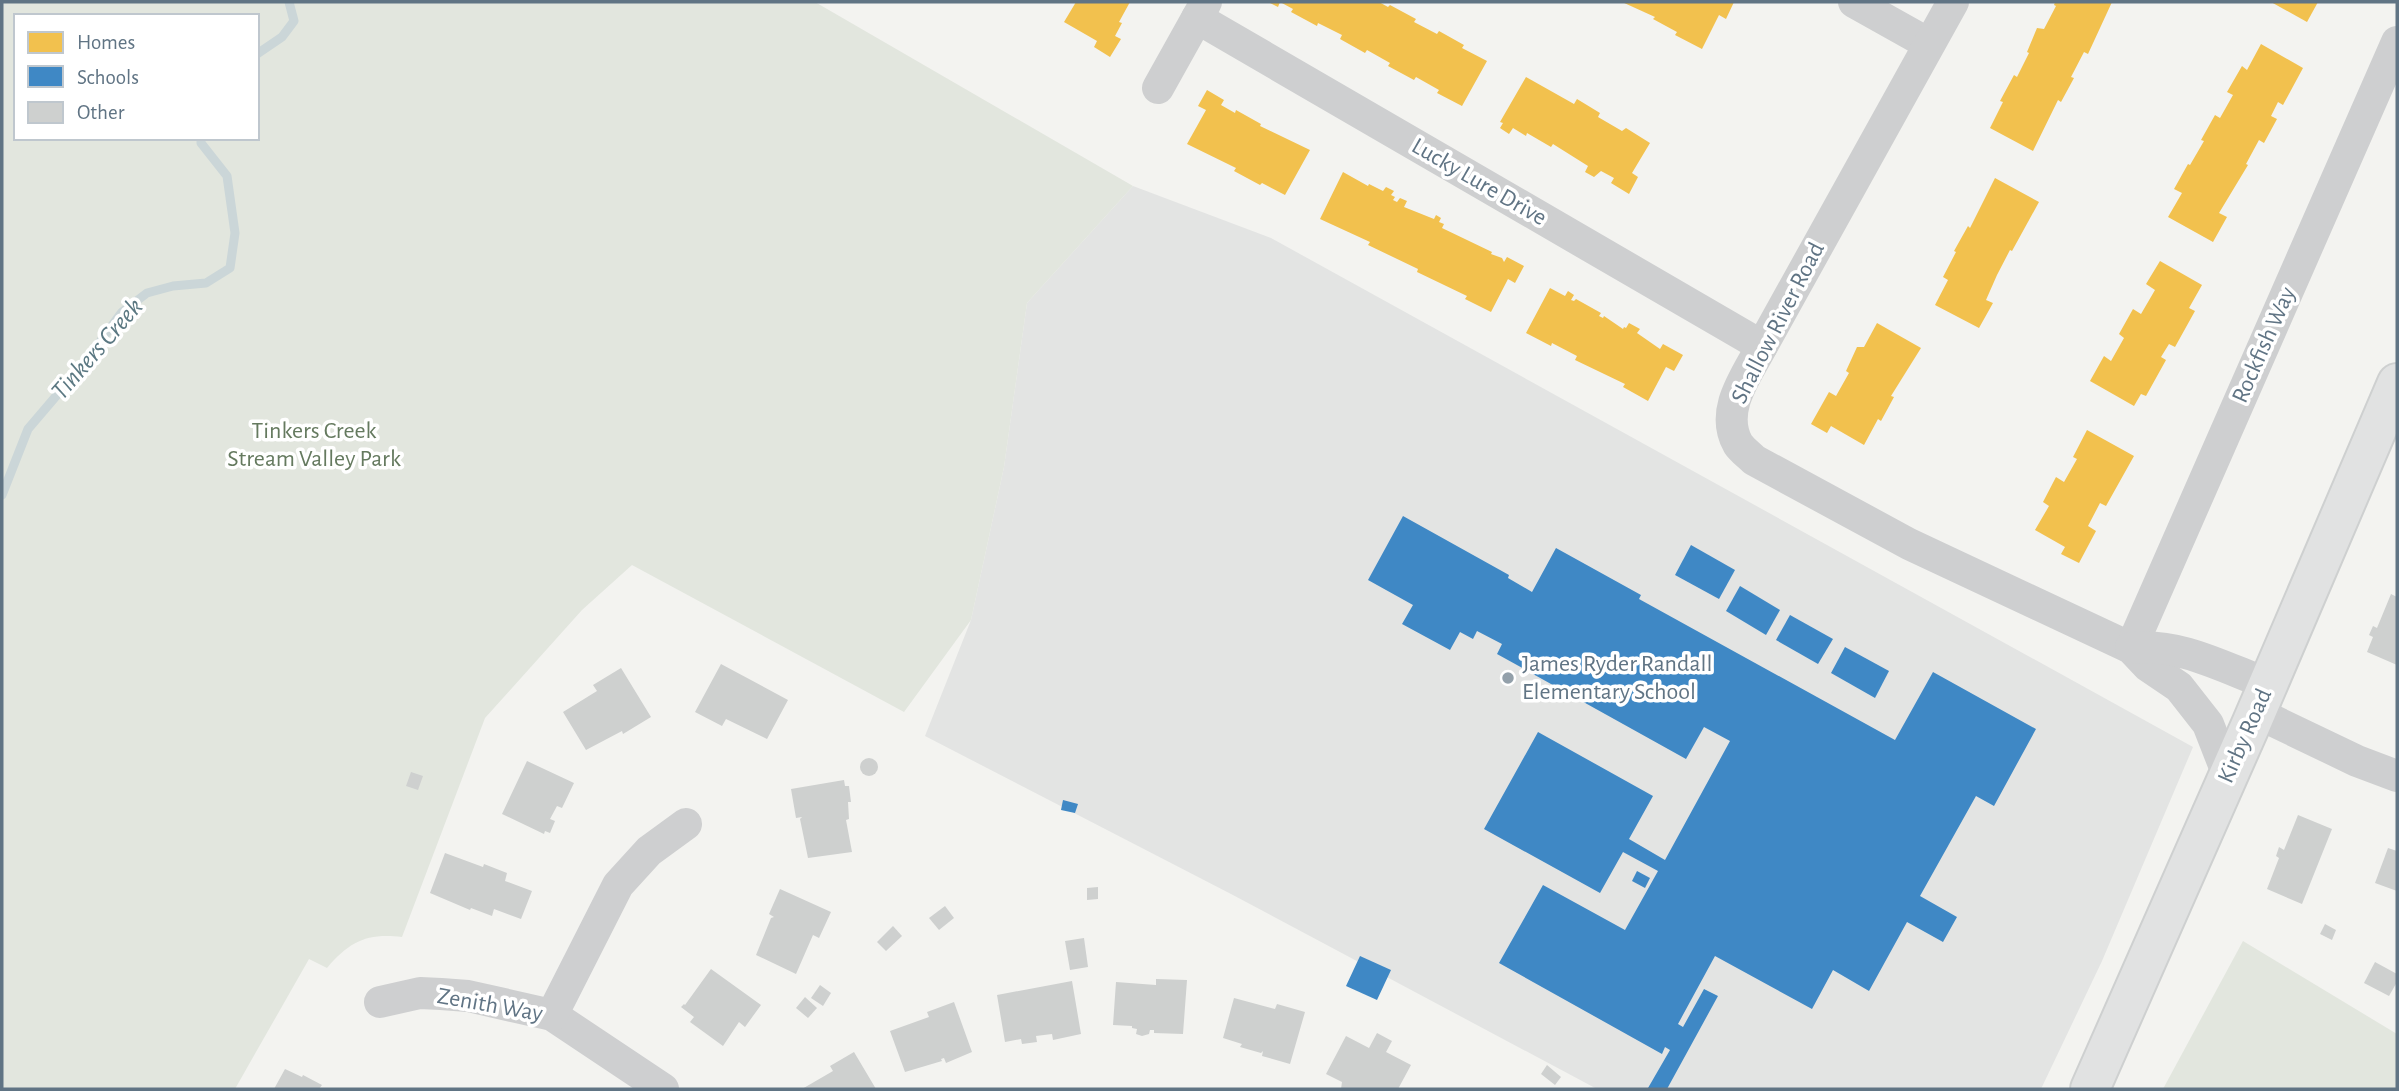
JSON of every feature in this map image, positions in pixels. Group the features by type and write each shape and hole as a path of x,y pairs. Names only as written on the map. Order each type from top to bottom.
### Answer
{"main road":[{"name":"Kirby Road","path":"2090,1089 2397,383"}],"street":[{"path":"1854,2 1929,44"},
{"name":"Shallow River Road","path":"1953,2 1732,404 1733,425 1738,444 1754,460 1909,544 2131,648 2148,666 2179,687 2208,724 2228,775"},
{"path":"1158,88 1202,10"},
{"name":"Lucky Lure Drive","path":"1202,10 1762,346"},
{"name":"Rockfish Way","path":"2131,648 2397,41"},
{"name":"Shallow River Road","path":"2131,648 2151,645 2182,652 2262,698 2357,761 2397,776"},
{"path":"552,1015 618,885 649,851 686,824"},
{"name":"Zenith Way","path":"380,1002 420,993 468,996 552,1015 663,1089"}],"shaded area":[{"name":"James Ryder Randall Elementary School","path":"1133,186 1271,238 2193,747 2102,961 2041,1089 1597,1089 1231,894 925,736 971,620 1004,467 1027,303"}],"green space":[{"name":"Tinkers Creek Stream Valley Park","path":"2,2 815,2 1133,186 1027,303 1004,467 971,620 904,712 632,565 582,610 485,718 402,937 379,936 360,941 344,951 327,968 309,959 235,1089 2,1089"},
{"path":"2243,941 2397,1034 2397,1089 2163,1089"}],"building: Homes":[{"path":"1076,2 1130,2 1115,36 1121,39 1110,57 1094,47 1097,41 1064,22"},
{"path":"1280,2 1379,2 1388,7 1390,5 1416,19 1414,22 1437,34 1439,31 1464,45 1462,48 1487,61 1462,106 1437,93 1439,90 1416,77 1414,80 1388,66 1390,63 1367,50 1365,53 1340,39 1342,35 1291,12 1293,9"},
{"path":"1622,2 1734,2 1726,19 1719,15 1702,49 1675,35 1677,32 1653,19 1655,17"},
{"path":"2055,2 2112,2 2088,54 2084,52 2071,77 2074,78 2061,102 2058,100 2033,151 1990,128 2003,102 2000,101 2014,75 2017,77 2029,53 2027,52 2037,28 2044,29 2056,6"},
{"path":"2271,2 2318,2 2307,22"},
{"path":"2261,44 2303,68 2283,105 2278,102 2271,116 2277,119 2264,143 2259,140 2246,164 2248,165 2219,213 2227,217 2213,242 2168,217 2182,193 2174,189 2204,141 2201,140 2215,115 2220,118 2233,95 2227,92 2242,66 2247,70"},
{"path":"1526,77 1574,104 1577,99 1600,113 1598,117 1622,131 1626,128 1650,143 1632,173 1638,177 1629,194 1611,183 1614,178 1601,171 1594,177 1585,172 1588,166 1553,144 1551,147 1513,128 1509,134 1500,128 1503,123 1500,122"},
{"path":"1207,90 1224,100 1221,105 1235,113 1236,110 1261,124 1260,126 1310,150 1285,195 1262,183 1260,185 1234,171 1236,168 1187,144 1206,110 1198,106"},
{"path":"1343,172 1368,186 1369,184 1383,191 1386,187 1394,191 1391,195 1395,197 1393,200 1397,202 1400,198 1407,201 1404,207 1434,219 1436,215 1441,218 1439,222 1444,224 1442,228 1492,252 1491,254 1502,258 1504,262 1507,257 1524,266 1515,283 1508,279 1491,312 1465,299 1467,296 1417,272 1418,269 1368,245 1370,242 1320,219"},
{"path":"1995,178 2039,202 1997,275 1986,300 1993,303 1979,328 1935,305 1948,280 1943,277 1956,252 1954,251 1968,226 1970,228"},
{"path":"2160,261 2202,285 2189,308 2195,311 2175,347 2169,344 2161,357 2166,360 2146,396 2141,394 2134,406 2090,381 2104,356 2111,361 2124,338 2119,334 2133,309 2141,314 2155,290 2146,284"},
{"path":"1550,288 1565,296 1568,291 1574,295 1571,300 1576,299 1601,313 1599,316 1604,316 1623,329 1629,323 1640,329 1637,333 1660,349 1663,344 1683,355 1674,371 1666,367 1648,401 1623,387 1625,384 1575,360 1577,356 1526,333"},
{"path":"1877,323 1921,348 1891,396 1894,397 1881,421 1878,419 1864,445 1831,426 1827,433 1811,424 1829,392 1836,396 1849,373 1846,371 1857,347 1864,347"},
{"path":"2087,430 2134,456 2106,506 2100,503 2088,526 2096,531 2079,563 2061,554 2065,547 2035,530 2049,506 2043,502 2056,477 2064,482 2077,459 2073,457"}],"building: Schools":[{"path":"1403,516 1509,575 1508,578 1532,592 1556,548 1641,595 1639,599 1895,740 1933,672 2036,729 1994,806 1976,796 1920,896 1957,917 1943,942 1907,922 1869,991 1833,970 1812,1009 1715,956 1678,1024 1683,1027 1704,989 1718,996 1667,1089 1648,1088 1670,1050 1665,1047 1662,1054 1499,963 1543,885 1625,930 1658,871 1623,852 1600,893 1484,829 1538,732 1653,796 1629,839 1665,860 1730,741 1704,727 1686,759 1497,654 1502,644 1477,631 1473,639 1460,632 1450,650 1402,624 1413,605 1368,580"},
{"path":"1691,545 1735,570 1719,599 1675,575"},
{"path":"1740,586 1780,610 1766,635 1726,611"},
{"path":"1790,615 1833,639 1818,664 1776,640"},
{"path":"1845,647 1889,671 1875,698 1831,673"},
{"path":"1063,800 1078,804 1075,813 1061,810"},
{"path":"1637,871 1650,878 1645,888 1632,881"},
{"path":"1360,956 1391,970 1377,1000 1346,986"}],"building: Other":[{"path":"2391,594 2397,597 2397,665 2367,652 2373,637 2369,635 2373,626 2377,628"},
{"path":"721,664 788,700 767,739 726,719 722,726 695,712"},
{"path":"621,668 651,717 623,734 622,731 586,750 563,712 597,691 593,685"},
{"path":"869,758 877,763 878,767 873,775 869,776 861,771 860,767 865,759"},
{"path":"527,761 574,783 562,808 557,806 550,819 555,821 550,833 545,831 544,834 502,814"},
{"path":"411,772 423,776 418,790 406,786"},
{"path":"844,780 845,786 849,786 851,802 848,802 849,819 846,820 852,852 808,858 800,819 802,817 796,818 791,789"},
{"path":"2298,815 2332,829 2302,904 2267,889 2279,858 2276,856 2279,847 2284,850"},
{"path":"2388,848 2397,851 2397,891 2375,883"},
{"path":"445,853 507,873 505,881 532,891 521,919 494,909 492,916 471,908 470,910 430,893"},
{"path":"1098,887 1098,899 1087,900 1087,888"},
{"path":"780,889 831,912 819,938 813,935 796,974 756,955 771,918 774,917 769,914"},
{"path":"945,906 954,918 939,930 929,918"},
{"path":"2325,924 2336,930 2332,940 2320,934"},
{"path":"893,926 902,936 886,951 877,942"},
{"path":"1084,938 1088,967 1070,970 1065,941"},
{"path":"2375,962 2397,974 2397,982 2389,996 2364,983"},
{"path":"711,969 761,1005 745,1027 739,1022 723,1046 690,1022 694,1017 681,1007"},
{"path":"1156,979 1187,980 1183,1034 1154,1033 1154,1030 1150,1030 1149,1034 1142,1036 1136,1034 1137,1029 1132,1026 1113,1025 1116,982 1156,985"},
{"path":"1072,981 1081,1034 1053,1040 1052,1034 1036,1036 1037,1042 1022,1044 1021,1039 1005,1042 997,995"},
{"path":"820,985 831,993 823,1006 811,998"},
{"path":"805,997 817,1008 808,1018 796,1008"},
{"path":"1234,998 1275,1009 1277,1004 1305,1012 1290,1064 1262,1056 1263,1051 1261,1053 1240,1047 1242,1044 1223,1038"},
{"path":"954,1002 972,1052 946,1063 944,1058 942,1061 905,1072 890,1031 929,1017 927,1012"},
{"path":"1377,1033 1392,1041 1386,1052 1411,1065 1398,1089 1341,1089 1342,1082 1326,1074 1346,1036 1369,1048"},
{"path":"854,1052 876,1089 802,1089 833,1071 830,1066"},
{"path":"1547,1065 1561,1077 1555,1085 1541,1074"},
{"path":"285,1069 322,1085 319,1089 274,1089"}],"waterway":[{"name":"Tinkers Creek","path":"259,53 282,37 294,21 289,2"},
{"name":"Tinkers Creek","path":"2,495 28,429 86,361 122,312 147,293 173,286 206,283 230,268 235,233 227,176 201,140"}],"place":[{"name":"James Ryder Randall Elementary School","path":"1508,678"}]}
